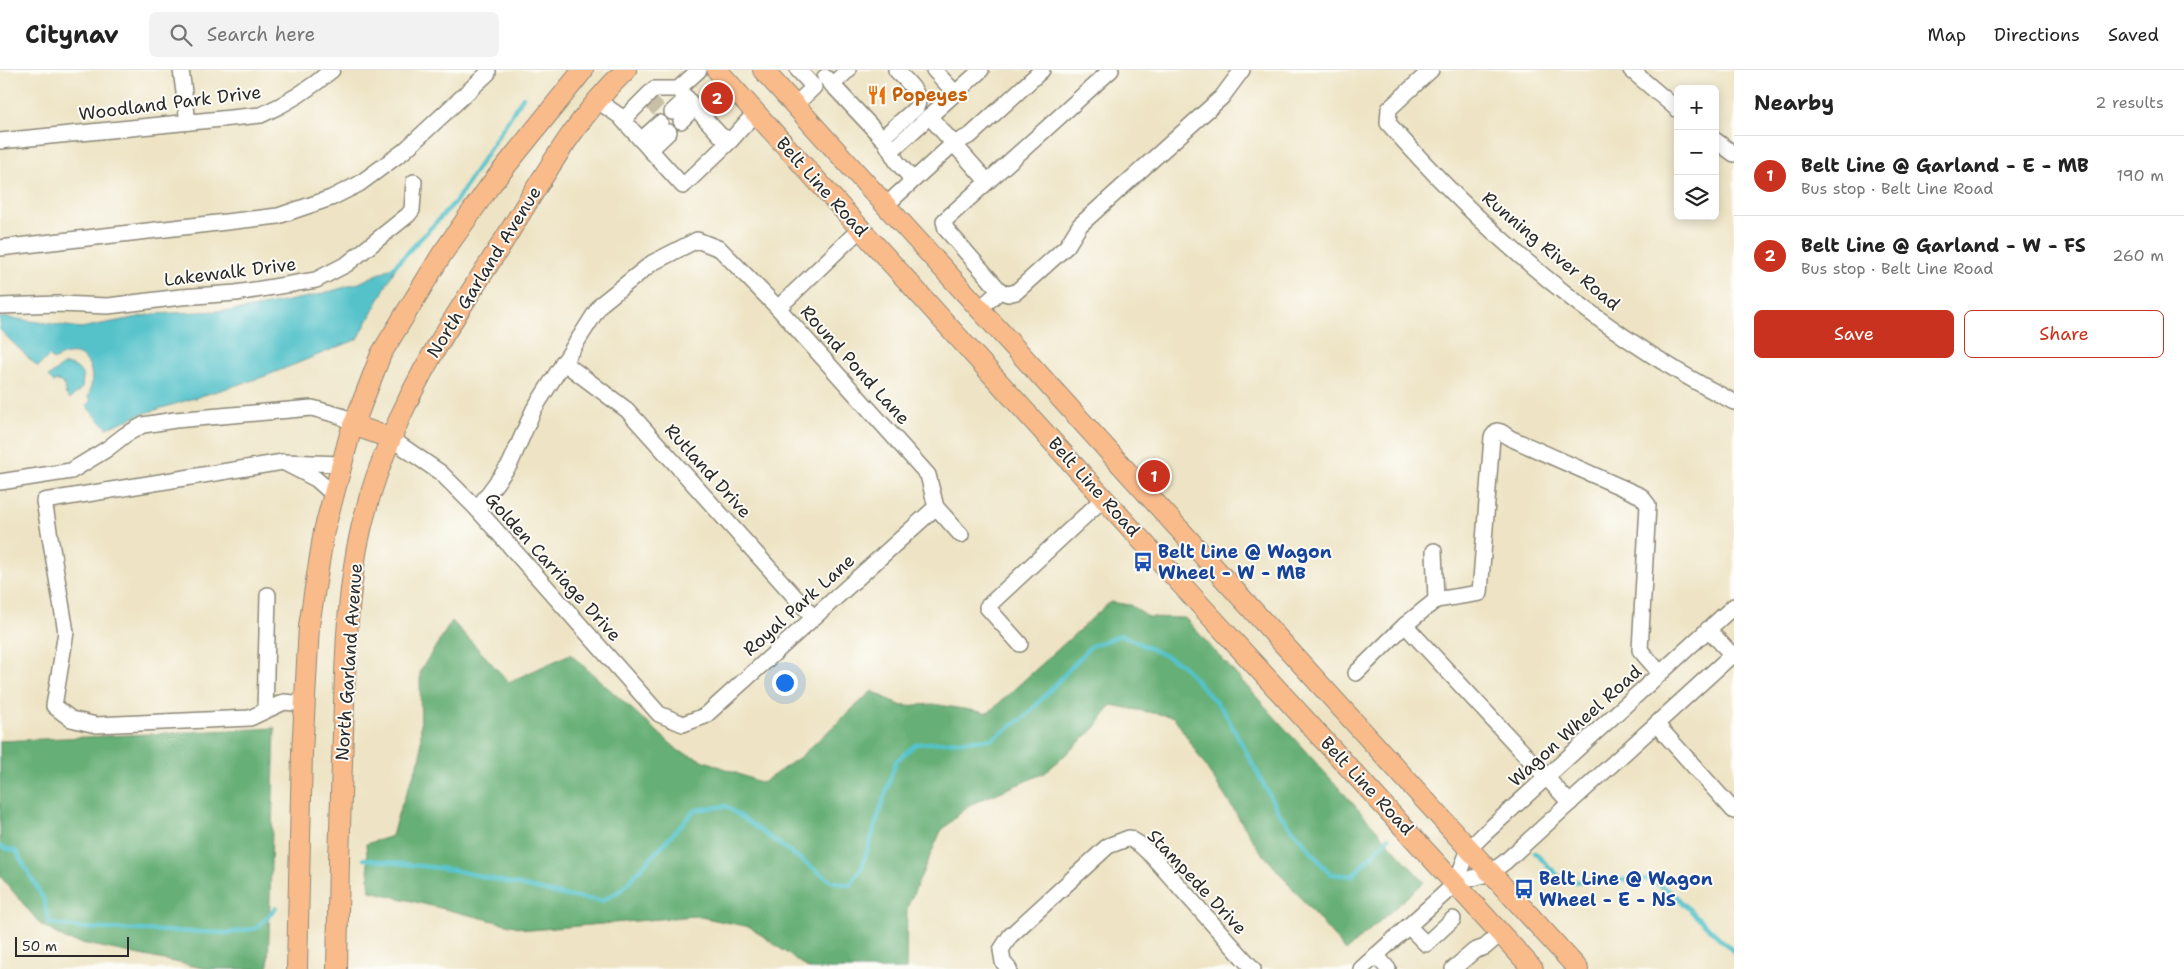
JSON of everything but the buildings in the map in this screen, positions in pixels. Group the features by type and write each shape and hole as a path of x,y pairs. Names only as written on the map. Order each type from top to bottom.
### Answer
{"main road":[{"name":"North Garland Avenue","path":"337,969 340,789 346,653 358,548 370,499 390,438 438,341 558,154 598,101 626,70"},
{"name":"Belt Line Road","path":"717,70 1501,933 1525,966"},
{"name":"Belt Line Road","path":"762,70 1034,372 1578,969"},
{"name":"North Garland Avenue","path":"297,969 309,626 324,530 354,424 381,354 442,254 489,187 579,72"},
{"path":"860,229 885,206"},
{"path":"1010,394 1034,372"},
{"path":"354,424 390,438"},
{"path":"1104,498 1129,475"}],"street":[{"path":"181,70 188,122"},
{"path":"0,248 278,216 322,201 359,184 404,151 488,73 488,70"},
{"path":"677,116 678,96 699,70"},
{"path":"798,70 826,80 887,144 897,162 914,180"},
{"path":"795,105 826,80 848,70"},
{"path":"887,144 902,121 916,108 918,103 918,97 896,70"},
{"path":"934,70 955,93"},
{"path":"887,144 929,116 981,70"},
{"path":"885,206 953,144 971,135 1042,70"},
{"path":"1111,70 944,221 946,229 1000,291 1008,294 1016,292 1067,246 1080,225 1222,97 1242,70"},
{"name":"Running River Road","path":"1431,70 1389,109 1388,123 1423,163 1488,227 1572,298 1644,348 1734,402"},
{"path":"1630,70 1674,107"},
{"name":"Woodland Park Drive","path":"0,141 261,115 283,106 312,88 329,71"},
{"path":"625,123 626,118 654,89 678,96 721,136 731,140"},
{"path":"598,101 625,123 683,186 731,140 755,113"},
{"path":"625,123 648,110"},
{"path":"929,116 988,181"},
{"path":"646,145 664,128"},
{"path":"1719,143 1734,154"},
{"name":"Lakewalk Drive","path":"0,306 58,304 108,306 181,297 236,293 316,280 348,264 408,215 412,210 414,182"},
{"path":"778,308 860,229"},
{"name":"Round Pond Lane","path":"563,362 601,304 652,262 697,240 720,249 778,308 928,474 936,507 961,535"},
{"path":"978,310 1000,291"},
{"path":"477,509 510,464 534,409 563,362"},
{"name":"Rutland Drive","path":"563,362 627,410 813,617"},
{"path":"0,482 71,471 143,425 174,420 312,408 341,416 354,424"},
{"path":"1356,673 1405,626 1436,600 1480,592 1492,437 1497,432 1501,432 1510,438 1642,496 1648,505 1640,650 1660,673"},
{"name":"Golden Carriage Drive","path":"390,438 442,473 477,509 660,714 683,724"},
{"path":"305,704 284,702 250,718 96,725 71,719 54,706 66,632 44,501 283,462 342,464"},
{"path":"283,462 316,479 333,494"},
{"path":"1020,644 987,607 1104,498"},
{"name":"Royal Park Lane","path":"683,724 705,716 936,507"},
{"path":"1434,551 1436,600"},
{"path":"265,711 268,595"},
{"name":"Wagon Wheel Road","path":"1456,884 1469,849 1734,606"},
{"path":"1405,626 1547,776 1570,803"},
{"path":"1708,629 1733,655"},
{"name":"Wagon Wheel Road","path":"1361,969 1456,884 1490,873 1733,655"},
{"path":"1656,724 1734,811"},
{"name":"Stampede Drive","path":"1009,969 1003,962 1000,950 1010,936 1108,846 1129,838 1152,856 1253,969"},
{"path":"1408,926 1426,944 1453,919"},
{"path":"1453,969 1474,951 1485,947 1501,933"},
{"path":"1376,956 1388,969"}],"green space":[{"path":"1110,602 1130,605 1148,617 1185,618 1424,882 1346,951 1258,848 1174,717 1111,705 1095,728 1045,773 969,805 941,831 907,908 906,969 809,969 750,927 695,916 531,930 370,891 366,844 392,836 398,814 421,756 420,671 452,621 509,682 570,654 679,751 762,783 800,757 872,691 902,706 933,704 988,713"},
{"path":"275,728 268,969 208,969 67,940 41,925 0,876 0,741"}],"water":[{"path":"397,265 358,339 263,377 139,415 107,428 86,406 91,400 88,397 92,376 86,361 80,356 73,354 64,355 53,360 49,356 38,367 0,330 0,318 3,317 81,328 154,314 241,310 318,295 359,283"},
{"path":"63,365 76,367 83,377 82,388 70,399 66,395 64,384 58,381 53,382 48,377"}],"waterway":[{"path":"393,268 456,201 523,97"},
{"path":"364,859 454,870 567,896 602,901 621,890 695,810 726,806 831,881 850,885 862,867 896,761 916,744 992,739 1026,716 1091,646 1122,635 1180,663 1224,711 1279,813 1330,874 1352,876 1388,838"},
{"path":"0,847 16,851 44,900 49,923 79,928 228,933 257,928 276,908"},
{"path":"1535,853 1565,882 1648,879 1671,892 1734,952"}],"tunnel":[{"path":"648,110 660,98"}],"place":[{"name":"Popeyes","path":"877,95"},
{"name":"Belt Line @ Garland - W - FS","path":"717,98"},
{"name":"Belt Line @ Garland - E - MB","path":"1154,476"},
{"name":"Belt Line @ Wagon Wheel - W - MB","path":"1143,562"},
{"name":"Belt Line @ Wagon Wheel - E - NS","path":"1524,889"}]}
